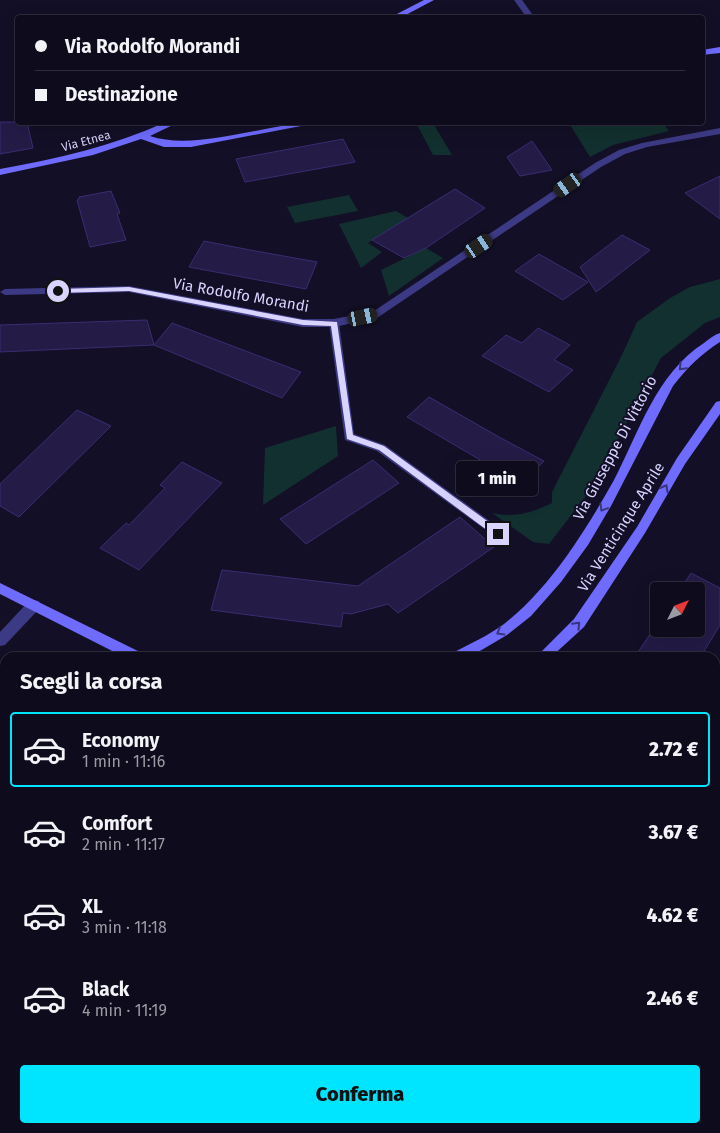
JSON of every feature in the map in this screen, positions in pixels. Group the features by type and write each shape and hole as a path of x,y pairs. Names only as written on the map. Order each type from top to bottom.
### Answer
{"street":[{"path":"399,15 430,0"},
{"path":"518,0 529,15"},
{"path":"705,52 720,50"},
{"name":"Via Etnea","path":"0,172 67,160 143,138 169,125"},
{"path":"143,138 164,144 191,144 301,125"},
{"name":"Via Rodolfo Morandi","path":"5,292 129,289 303,323 334,323 377,314 598,165 622,152 645,144 720,131"},
{"path":"334,323 349,437 381,448 498,534"},
{"name":"Via Giuseppe Di Vittorio","path":"466,652 508,628 543,596 586,538 619,481 647,422 671,379 701,347 720,337"},
{"name":"Via Venticinque Aprile","path":"548,652 579,623 641,530 681,461 720,406"},
{"path":"0,588 127,652"},
{"path":"0,641 34,605"}],"green space":[{"path":"417,125 434,125 452,155 433,155"},
{"path":"570,125 664,125 669,131 613,145 590,157"},
{"path":"349,195 358,211 295,223 287,207"},
{"path":"396,211 408,218 368,243 382,252 361,268 339,224"},
{"path":"426,248 443,258 389,296 381,270"},
{"path":"720,279 720,317 705,323 661,358 592,488 549,544 533,542 492,513 523,514 552,503 552,492 637,322 670,298 690,287"},
{"path":"336,426 338,456 263,505 265,448"}],"building":[{"path":"0,122 15,122 15,125 28,125 33,148 0,154"},
{"path":"343,139 355,162 245,182 236,159"},
{"path":"532,141 552,170 520,176 507,157"},
{"path":"720,176 720,219 685,193"},
{"path":"455,189 485,208 426,248 404,258 372,240"},
{"path":"111,191 120,213 117,214 126,240 90,247 77,200 79,197"},
{"path":"622,235 650,250 596,292 580,267"},
{"path":"204,241 317,262 306,289 189,267"},
{"path":"539,254 588,282 563,300 515,271"},
{"path":"147,320 154,345 0,352 0,325"},
{"path":"172,323 301,372 282,398 154,345"},
{"path":"538,328 570,345 554,360 573,370 549,392 482,356 506,335 522,343"},
{"path":"429,397 544,461 521,484 407,417"},
{"path":"77,410 111,426 19,517 0,506 0,484"},
{"path":"373,460 399,483 306,544 280,519"},
{"path":"182,462 222,483 139,570 100,548 126,523 129,525 165,488 160,485"},
{"path":"460,517 494,547 398,613 388,604 351,614 343,613 341,627 211,610 222,570 358,586"},
{"path":"691,573 720,588 720,625 704,652 638,652 650,634 650,638 705,638 705,582 685,582"}],"route":[{"path":"58,291 129,289 303,323 334,323 349,437 381,448 498,534"}]}
